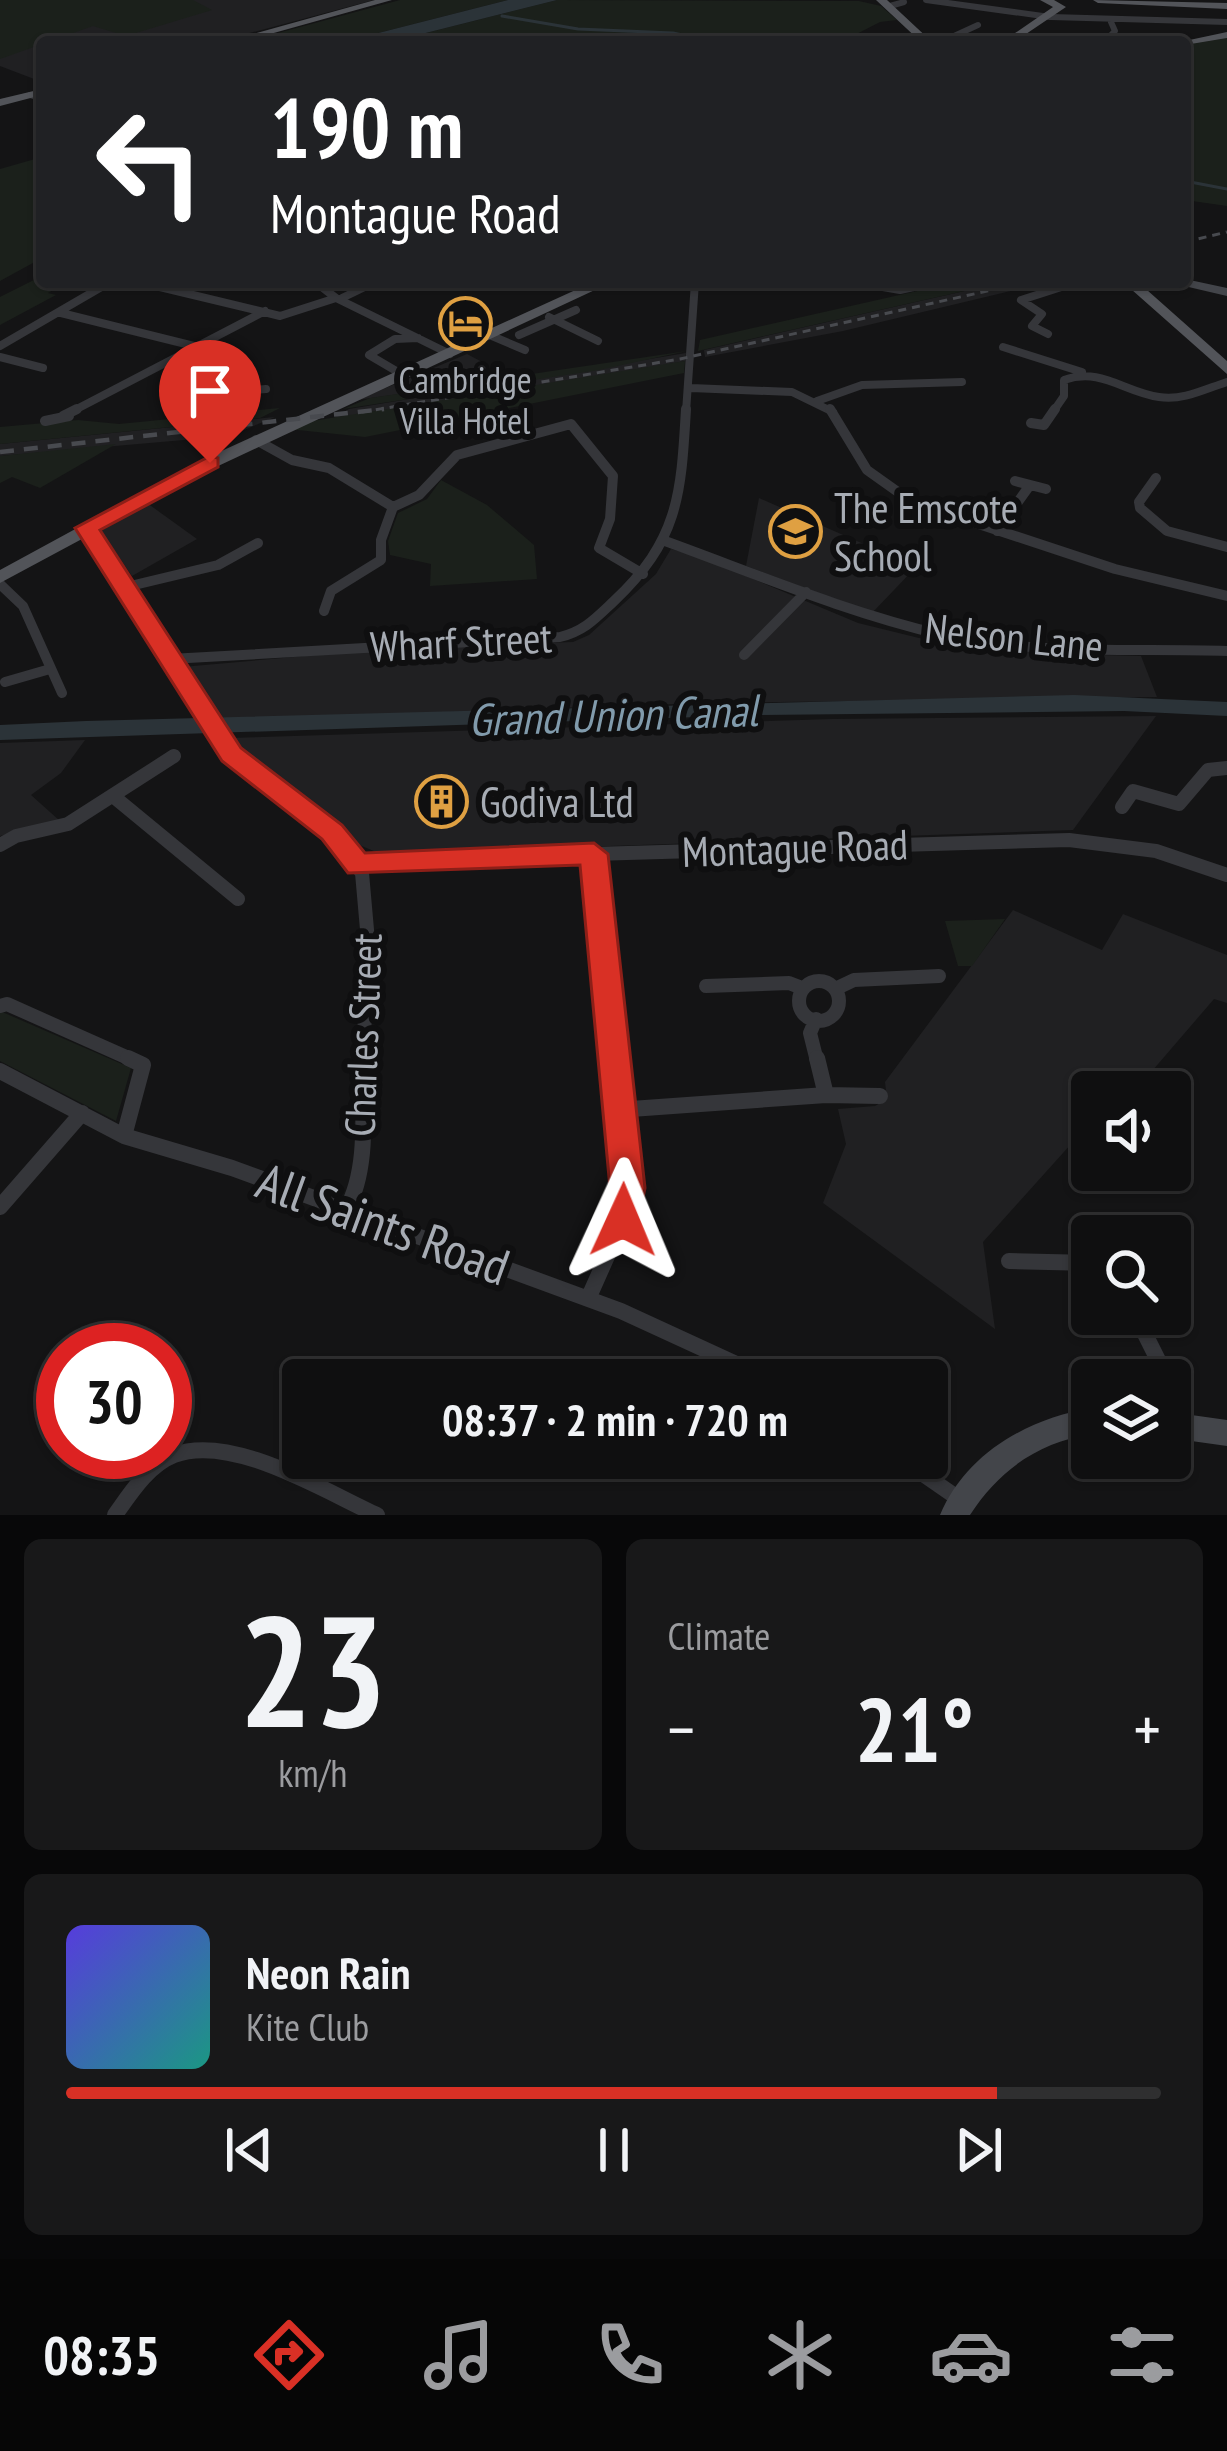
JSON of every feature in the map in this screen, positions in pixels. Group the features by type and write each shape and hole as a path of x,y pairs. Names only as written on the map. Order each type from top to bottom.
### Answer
{"main road":[{"path":"252,36 387,0"},
{"path":"871,0 910,1"},
{"path":"1028,0 1073,0"},
{"path":"1098,0 1227,6"},
{"path":"1017,36 1061,7 1050,1"},
{"path":"885,2 921,36"},
{"path":"1191,42 1227,35"},
{"path":"0,103 36,95"},
{"path":"0,581 87,528 256,440 492,336 548,317 595,288"},
{"path":"1137,288 1227,369"}],"street":[{"path":"926,0 1111,22 1227,22"},
{"path":"1111,22 1115,31 1111,36"},
{"path":"954,36 978,25"},
{"path":"1191,284 1227,292"},
{"path":"0,346 101,288"},
{"path":"166,288 289,316 362,288"},
{"path":"323,288 450,354"},
{"name":"Wharf Street","path":"170,659 568,637 581,632 643,574 665,542 682,475 695,288"},
{"path":"1048,334 1032,326 1042,314 1021,300 1058,288"},
{"path":"505,354 548,317 576,310"},
{"path":"45,421 265,311"},
{"path":"61,313 194,350 226,394"},
{"path":"548,317 594,343 614,335"},
{"path":"395,339 397,326"},
{"path":"492,336 520,344"},
{"path":"403,375 368,358 395,339 421,338"},
{"path":"1003,347 1166,398 1227,382"},
{"path":"0,357 44,368"},
{"path":"1031,423 1043,425 1064,396 1064,380 1086,373"},
{"path":"817,401 862,385 962,381"},
{"path":"691,388 774,391 817,401 838,416 857,459 886,488 918,505 1141,577 1227,596"},
{"path":"202,394 266,389"},
{"path":"63,416 76,417"},
{"path":"256,440 292,460 329,468 393,507 417,501 455,456 571,424 613,476 609,497 614,517 599,548 643,574"},
{"path":"1156,478 1139,502 1140,508 1167,531 1227,547"},
{"path":"1015,481 1046,489"},
{"path":"997,531 1030,485"},
{"path":"310,597 326,596 381,560 380,540 393,507"},
{"path":"87,528 220,740 241,762 332,832 359,865"},
{"path":"126,587 218,565 258,542"},
{"name":"Nelson Lane","path":"665,542 894,623 985,642 1227,651"},
{"path":"0,581 23,606 62,693"},
{"path":"744,655 806,592"},
{"path":"324,611 326,596"},
{"path":"5,682 50,670"},
{"path":"0,845 16,836 62,827 174,761"},
{"path":"1121,807 1133,791 1179,804 1208,770 1227,768"},
{"path":"113,796 238,899"},
{"name":"Montague Road","path":"359,865 386,860 1088,840 1156,851 1227,875"},
{"path":"588,1299 626,1207 594,854"},
{"name":"Charles Street","path":"346,1210 358,1184 366,1002 367,897 359,865"},
{"path":"835,989 854,980 939,976"},
{"path":"706,986 789,983 802,988 822,982 841,997 840,1010 832,1017 816,1019 796,1004 802,988"},
{"path":"0,1006 7,1004 143,1065 124,1136"},
{"path":"816,1019 810,1033 826,1095"},
{"name":"All Saints Road","path":"0,1071 124,1136 346,1210 588,1299 727,1359"},
{"path":"617,1110 826,1095 880,1096"},
{"path":"0,1207 82,1113"},
{"path":"1009,1261 1071,1263"},
{"path":"924,1479 958,1508 984,1472 1011,1449 1071,1425"},
{"path":"1191,1428 1227,1433"},
{"path":"192,1449 221,1450 377,1515"},
{"path":"115,1515 144,1479"}],"shaded area":[{"path":"0,0 374,0 239,36 36,36 36,80 0,66"},
{"path":"0,0 193,0 212,10 126,36 93,26 65,36 36,36 36,46 0,59"},
{"path":"400,0 508,0 367,36 267,36"},
{"path":"557,0 859,1 881,6 897,20 880,22 853,36 414,36"},
{"path":"1227,38 1227,206 1191,201 1191,44"},
{"path":"36,159 36,261 0,281 0,169"},
{"path":"36,279 36,288 57,288 48,293 56,295 0,325 0,297"},
{"path":"930,288 977,288 698,351 700,340"},
{"path":"978,288 1024,288 843,331 705,357 704,350"},
{"path":"687,351 599,370 343,409 370,398"},
{"path":"686,353 685,361 572,383 332,419 349,409"},
{"path":"467,354 486,364 490,381 357,400"},
{"path":"685,361 684,373 365,437 288,429 306,422"},
{"path":"280,408 260,418 0,444 0,427 78,420 119,424"},
{"path":"275,417 230,436 0,456 0,444"},
{"path":"116,444 40,488 12,477 0,483 0,456"},
{"path":"441,480 487,505 534,545 537,579 430,586 431,564 390,555 388,541 398,513 427,499"},
{"name":"The Emscote School","path":"759,498 916,567 872,613 746,566"},
{"path":"147,503 197,539 132,576 101,531"},
{"path":"671,549 701,557 858,623 919,638 1050,654 1141,656 1157,697 705,703 216,720 182,667 396,648 573,642 589,635 656,574"},
{"path":"1156,716 1073,830 381,854 357,844 249,764 230,738 832,719"},
{"path":"85,740 61,773 31,795 60,821 0,836 0,743"},
{"path":"1013,910 1102,950 1123,914 1227,955 1227,1003 1214,999 1152,1071 1071,1071 1071,1144 983,1242 995,1329 823,1203 846,1144 838,1109 875,1106 887,1099 885,1082"},
{"path":"1005,919 972,966 958,966 945,921"},
{"path":"0,1011 131,1068 116,1121 0,1061"}],"water":[{"path":"508,0 557,0 414,36 367,36"},
{"name":"Grand Union Canal","path":"1074,695 1227,702 1227,716 1124,711 759,715 0,740 0,725 86,721"}],"waterway":[{"path":"502,16 578,29 687,36"},
{"path":"1191,182 1227,189"}],"railway":[{"path":"1191,241 1227,232"},
{"path":"372,410 680,359 1001,288"},
{"path":"372,410 384,409"},
{"path":"0,452 372,410"},
{"path":"362,412 372,410"}],"place":[{"name":"Cambridge Villa Hotel","path":"465,324"},
{"name":"The Emscote School","path":"795,532"},
{"name":"Godiva Ltd","path":"441,802"}],"route":[{"path":"210,463 87,528 232,754 332,832 359,865 386,860 594,854 627,1188 623,1220"}]}
